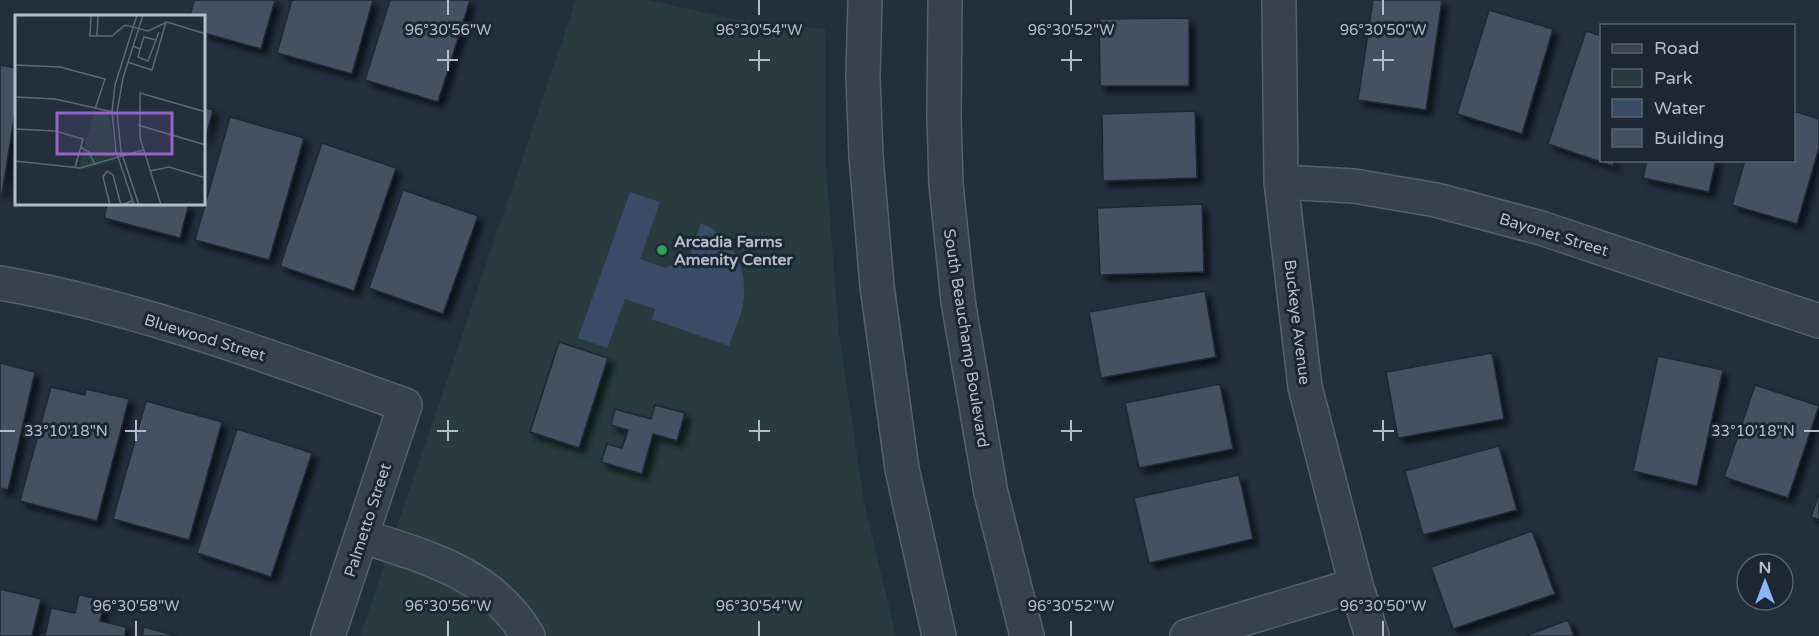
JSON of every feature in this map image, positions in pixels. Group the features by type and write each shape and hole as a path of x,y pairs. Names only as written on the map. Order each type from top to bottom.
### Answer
{"street":[{"path":"865,0 863,78 866,156 877,286 902,469 939,636"},
{"name":"South Beauchamp Boulevard","path":"945,0 946,184 958,301 991,493 1027,636"},
{"name":"Buckeye Avenue","path":"1279,0 1281,182 1305,387 1356,585 1372,636"},
{"name":"Bayonet Street","path":"1281,182 1354,186 1436,200 1541,228 1819,321"},
{"name":"Bluewood Street","path":"0,284 38,290 180,328 405,405"},
{"name":"Palmetto Street","path":"328,636 405,405"},
{"path":"362,536 460,571 509,609 528,636"},
{"path":"1187,636 1356,585"}],"green space":[{"name":"Arcadia Farms Amenity Center","path":"576,0 649,0 736,20 825,29 826,166 839,334 864,502 896,636 360,636"}],"water":[{"path":"630,192 660,202 640,259 665,268 689,258 701,223 712,229 730,246 741,268 744,292 742,310 729,346 652,319 655,309 625,299 607,348 578,338"}],"building":[{"path":"194,0 275,0 261,49 206,34 206,15 190,15"},
{"path":"292,0 373,0 352,74 277,53"},
{"path":"390,0 470,0 438,102 365,80"},
{"path":"1373,0 1442,0 1426,110 1358,100"},
{"path":"1489,10 1553,29 1522,134 1457,114"},
{"path":"1189,18 1189,86 1100,86 1099,19"},
{"path":"1586,31 1600,35 1600,162 1548,144"},
{"path":"0,65 15,68 15,111 2,194 0,194"},
{"path":"206,108 213,110 206,136"},
{"path":"1195,111 1197,178 1103,181 1102,114"},
{"path":"1795,111 1819,119 1819,148 1797,224 1732,205 1744,162 1795,162"},
{"path":"230,117 304,138 269,260 195,240"},
{"path":"322,143 396,168 354,291 280,266"},
{"path":"1601,162 1614,162 1613,166"},
{"path":"1647,162 1716,162 1709,192 1643,178"},
{"path":"403,190 478,216 443,314 369,288"},
{"path":"1202,204 1204,272 1100,275 1097,208"},
{"path":"107,206 188,206 180,238 104,218"},
{"path":"1205,291 1216,357 1101,378 1089,312"},
{"path":"559,342 608,358 579,448 530,432"},
{"path":"1492,353 1504,419 1398,438 1386,372"},
{"path":"1658,356 1723,370 1697,486 1633,471"},
{"path":"0,363 35,372 8,490 0,488"},
{"path":"1220,384 1233,449 1139,468 1125,403"},
{"path":"1755,385 1819,406 1788,498 1724,477"},
{"path":"51,387 85,395 86,389 129,399 97,521 20,501"},
{"path":"146,401 222,422 189,540 113,519"},
{"path":"655,405 685,413 677,441 653,434 642,474 601,462 607,444 622,448 628,430 611,425 615,409 651,419"},
{"path":"237,429 312,453 271,577 197,553"},
{"path":"1499,446 1517,510 1423,535 1405,471"},
{"path":"1239,475 1253,539 1149,563 1134,498"},
{"path":"1819,493 1819,520 1811,517"},
{"path":"1532,531 1555,594 1453,629 1431,567"},
{"path":"0,589 41,599 32,636 0,636"},
{"path":"79,595 105,600 100,621 126,627 125,636 45,636 51,608 75,613"},
{"path":"1568,620 1574,636 1525,636"},
{"path":"144,627 177,636 142,636"}],"place":[{"name":"Arcadia Farms Amenity Center","path":"662,250"}]}
